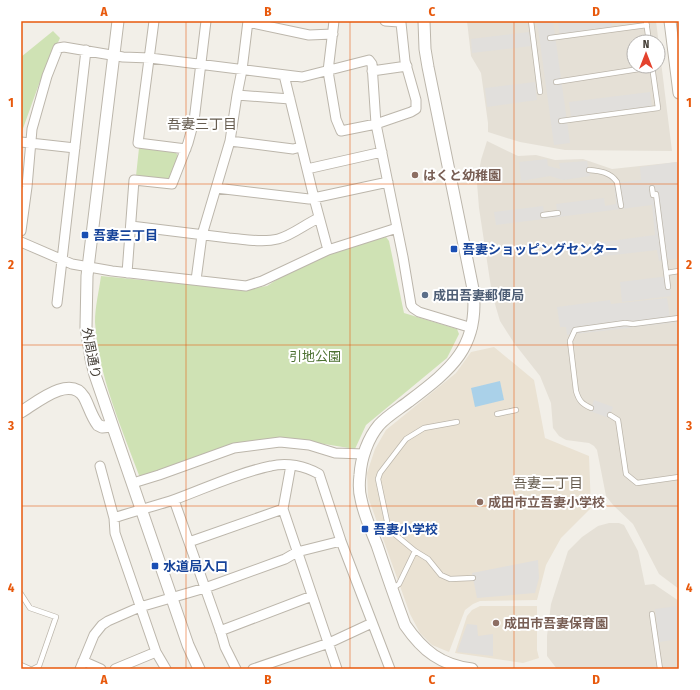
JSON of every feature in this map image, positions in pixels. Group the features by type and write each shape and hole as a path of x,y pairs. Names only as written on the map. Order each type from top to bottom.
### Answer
{"street":[{"name":"外周通り","path":"118,21 88,267 86,311 89,348 95,375 112,426 188,645 199,669"},
{"path":"154,21 138,143 186,149"},
{"path":"127,273 134,180 172,184 186,149 194,121 206,21"},
{"path":"334,21 328,71 336,119 341,131 376,124 416,109 417,105 407,66 401,23 385,21"},
{"path":"424,21 425,49 428,67 473,289 475,304 472,328 466,345 447,371 380,424 370,440 364,454 360,474 361,499 405,625 424,649 437,658 454,665 472,669"},
{"path":"670,21 679,93"},
{"path":"196,280 202,235 230,141 242,70 248,22 309,35 333,34"},
{"path":"21,231 32,129 47,76 58,48 64,47 123,57 150,58 302,76 369,60 372,64 376,124 413,308 419,312 472,328"},
{"path":"56,302 86,50"},
{"path":"372,71 407,66"},
{"path":"284,75 328,250"},
{"path":"237,95 290,99"},
{"path":"230,141 293,149 302,147"},
{"path":"21,142 75,148"},
{"path":"307,169 382,152"},
{"path":"216,188 309,199 388,182"},
{"path":"131,226 202,235 268,241 284,236 319,218"},
{"path":"21,242 72,264 127,273 237,286 250,285 262,281 328,250 397,228"},
{"path":"21,412 57,390 69,388 81,393 98,425 102,427 112,426"},
{"path":"133,483 234,448 280,442 308,445 335,453 364,454"},
{"path":"114,518 174,500 232,478 272,465 291,465 312,470 319,474 341,541 390,669"},
{"path":"291,465 282,509 337,669"},
{"path":"100,466 114,518 115,532 156,652 166,669"},
{"path":"174,500 225,647 236,669"},
{"path":"189,542 282,509"},
{"path":"101,669 81,665 92,639 102,625 108,621 140,607 205,588 285,558 297,552 341,541"},
{"path":"220,631 312,596"},
{"path":"253,669 329,643 372,623"},
{"path":"115,669 156,652"}],"lane":[{"path":"532,21 540,92"},
{"path":"550,38 646,23 648,34"},
{"path":"556,82 626,71"},
{"path":"561,120 658,108 653,74"},
{"path":"589,170 602,171 610,174 618,182 621,206"},
{"path":"652,188 653,195 656,194 668,287"},
{"path":"543,215 558,213"},
{"path":"666,273 679,271"},
{"path":"591,408 582,404 578,399 576,391 570,341 575,330 625,323 633,324 679,318"},
{"path":"497,414 516,410"},
{"path":"610,415 618,420 626,474 630,479 637,483 679,477"},
{"path":"458,422 424,428 406,439 380,473 378,479 388,526 392,532 415,551 428,558 441,575 450,579 473,578"},
{"path":"392,589 399,584 415,551"},
{"path":"21,594 30,608 56,617 38,666 33,669"},
{"path":"652,614 660,669"},
{"path":"21,666 30,669"}],"shaded area":[{"path":"467,21 656,21 658,34 626,34 626,74 663,74 672,151 565,150 520,142 488,132 481,73 471,56"},
{"path":"537,21 553,21 570,143 554,145"},
{"path":"558,21 611,21 612,28 560,36"},
{"path":"529,32 531,46 472,53 471,39"},
{"path":"535,82 537,100 487,107 485,88"},
{"path":"650,92 652,106 571,117 569,102"},
{"path":"487,141 518,156 536,155 555,160 583,159 612,169 677,162 679,175 679,589 659,574 633,524 613,505 606,496 597,450 594,446 589,443 566,440 559,436 553,428 551,403 540,376 514,343 500,321 492,294 479,208 477,183 481,160"},
{"path":"547,159 548,166 560,169 559,163 587,161 590,176 563,180 550,176 521,181 519,162"},
{"path":"677,162 679,175 679,258 659,261 657,250 596,257 595,243 655,235 652,205 496,225 494,212 543,206 544,213 557,211 556,204 604,198 605,206 616,204 614,183 641,180 640,167"},
{"path":"669,276 671,296 622,302 620,282"},
{"path":"667,298 670,317 677,316 676,308 679,307 679,322 567,335 566,327 560,327 557,307 610,300 611,304"},
{"name":"成田市立吾妻小学校","path":"494,347 534,380 545,438 589,456 591,508 561,538 546,565 537,600 480,601 473,604 465,610 449,652 432,645 420,633 410,614 368,497 367,473 375,449 386,430 456,373 471,352"},
{"path":"594,400 613,407 609,418 590,411"},
{"path":"609,523 619,523 624,525 638,551 645,585 654,584 679,601 679,669 557,669 547,656 547,636 551,604 568,551 582,537 598,526"},
{"path":"538,560 539,578 535,593 477,598 472,573"},
{"path":"480,606 537,606 537,650 539,658 523,663 455,653 467,616 472,610"},
{"path":"679,606 679,639 659,642 655,609"},
{"path":"467,624 477,625 478,636 493,634 493,656 457,652"}],"green space":[{"path":"53,31 60,38 39,84 21,134 21,57"},
{"path":"139,148 173,151 177,154 178,157 169,179 136,176"},
{"name":"引地公園","path":"386,237 389,241 404,313 457,329 459,334 447,358 366,425 355,449 281,437 251,441 140,478 112,402 97,342 95,322 96,305 101,276 245,290 267,286 287,273 344,246"}],"water":[{"path":"500,381 504,400 475,407 471,388"}],"place":[{"name":"はくと幼稚園","path":"415,175"},
{"name":"吾妻三丁目","path":"85,235"},
{"name":"吾妻ショッピングセンター","path":"454,249"},
{"name":"成田吾妻郵便局","path":"425,295"},
{"name":"成田市立吾妻小学校","path":"480,502"},
{"name":"吾妻小学校","path":"365,529"},
{"name":"水道局入口","path":"155,566"},
{"name":"成田市吾妻保育園","path":"496,623"}],"district":[{"name":"吾妻三丁目","path":"202,124"},
{"name":"吾妻二丁目","path":"548,483"}]}
